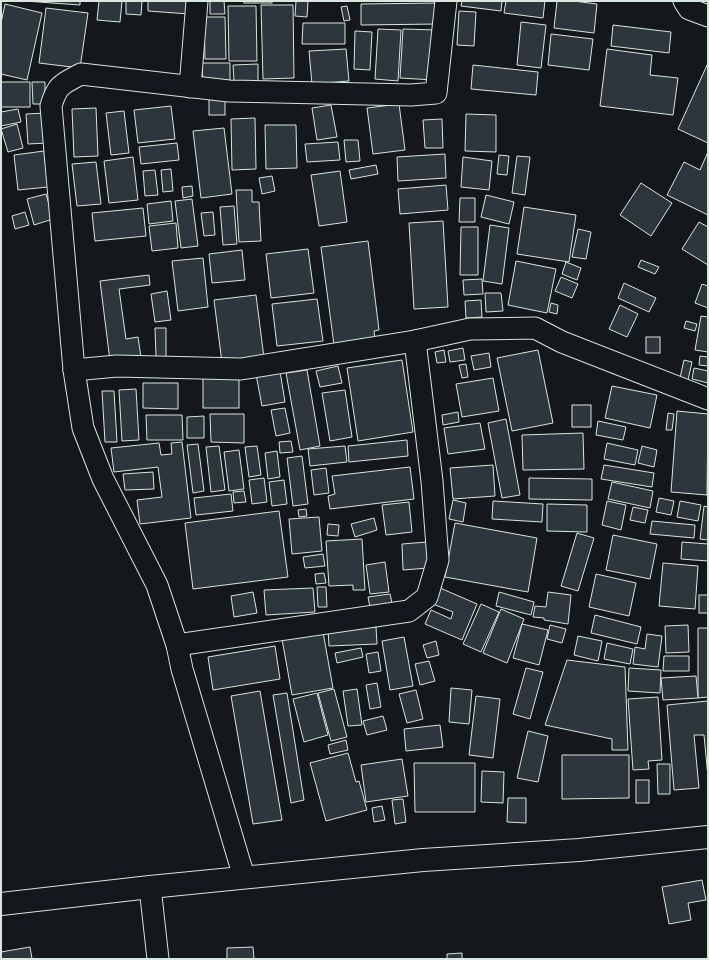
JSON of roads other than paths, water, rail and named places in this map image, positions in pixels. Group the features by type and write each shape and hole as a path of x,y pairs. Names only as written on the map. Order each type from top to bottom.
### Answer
{"street":[{"path":"190,87 197,1"},
{"path":"244,877 182,669 177,645 157,585 103,478 83,428 74,370 51,106 54,95 62,83 81,74 229,91 411,95 436,92 446,1"},
{"path":"684,1 689,10 708,16"},
{"path":"74,370 117,366 241,369 415,341 470,329 535,328 562,342 708,399"},
{"path":"177,645 409,611 427,597 438,560 432,482 415,341"},
{"path":"1,904 244,877 423,860 579,850 708,837"},
{"path":"150,887 158,959"}]}
